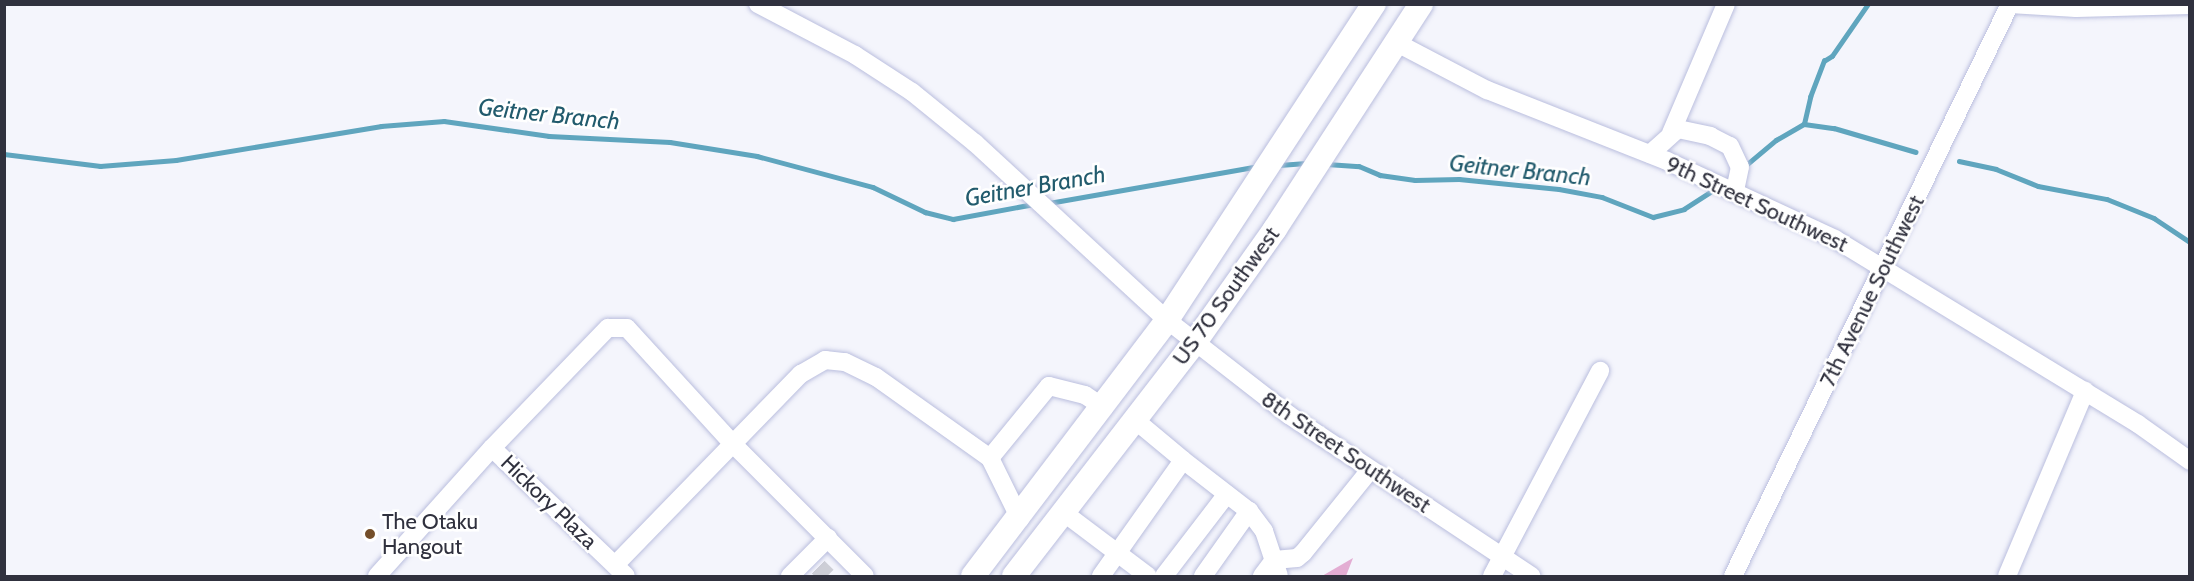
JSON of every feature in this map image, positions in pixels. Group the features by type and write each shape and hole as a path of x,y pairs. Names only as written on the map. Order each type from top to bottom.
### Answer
{"main road":[{"name":"US 70 Southwest","path":"973,576 1020,519 1167,320 1374,4"},
{"name":"US 70 Southwest","path":"1014,576 1195,342 1275,229 1421,4"}],"street":[{"name":"8th Street Southwest","path":"758,4 855,54 912,92 975,143 1167,320 1195,342 1289,415 1531,576"},
{"path":"1671,133 1726,4"},
{"path":"2010,4 2076,8 2190,5"},
{"name":"7th Avenue Southwest","path":"1733,576 2010,4"},
{"name":"9th Street Southwest","path":"1397,43 1487,90 1735,190 1835,238 2085,391 2190,461"},
{"path":"1650,154 1678,129 1710,136 1730,146 1740,167 1735,190"},
{"path":"492,448 608,328 627,328 646,345 734,445 865,576"},
{"path":"620,571 801,374 825,360 845,362 876,377 990,458 1020,519"},
{"path":"1492,576 1600,371"},
{"path":"990,458 1049,386 1085,395 1104,408"},
{"path":"2007,576 2085,391"},
{"path":"1135,420 1249,511 1264,531 1276,568"},
{"name":"Hickory Plaza","path":"377,576 492,448 620,571"},
{"path":"1101,576 1183,460"},
{"path":"1262,576 1303,554 1370,470"},
{"path":"1164,576 1227,494"},
{"path":"1203,576 1249,511"},
{"path":"1063,512 1148,576"},
{"path":"793,575 813,562 828,538"}],"shaded area":[{"path":"1353,558 1346,576 1322,576"}],"waterway":[{"name":"Geitner Branch","path":"1745,166 1776,140 1804,124 1810,97 1824,61 1832,56 1868,4"},
{"name":"Geitner Branch","path":"4,154 100,166 176,160 381,126 444,121 549,136 670,142 757,156 873,187 925,212 953,219 1034,204"},
{"path":"1804,124 1834,128 1916,152"},
{"path":"1959,161 1996,169 2038,186 2107,199 2154,218 2190,242"},
{"name":"Geitner Branch","path":"1279,165 1310,163"},
{"name":"Geitner Branch","path":"1327,164 1359,166 1380,175 1415,180 1459,179 1559,189 1602,197 1653,217 1684,209 1715,189"},
{"name":"Geitner Branch","path":"1049,203 1259,166"}],"tunnel":[{"path":"818,567 827,576"}],"place":[{"name":"The Otaku Hangout","path":"370,534"}]}
